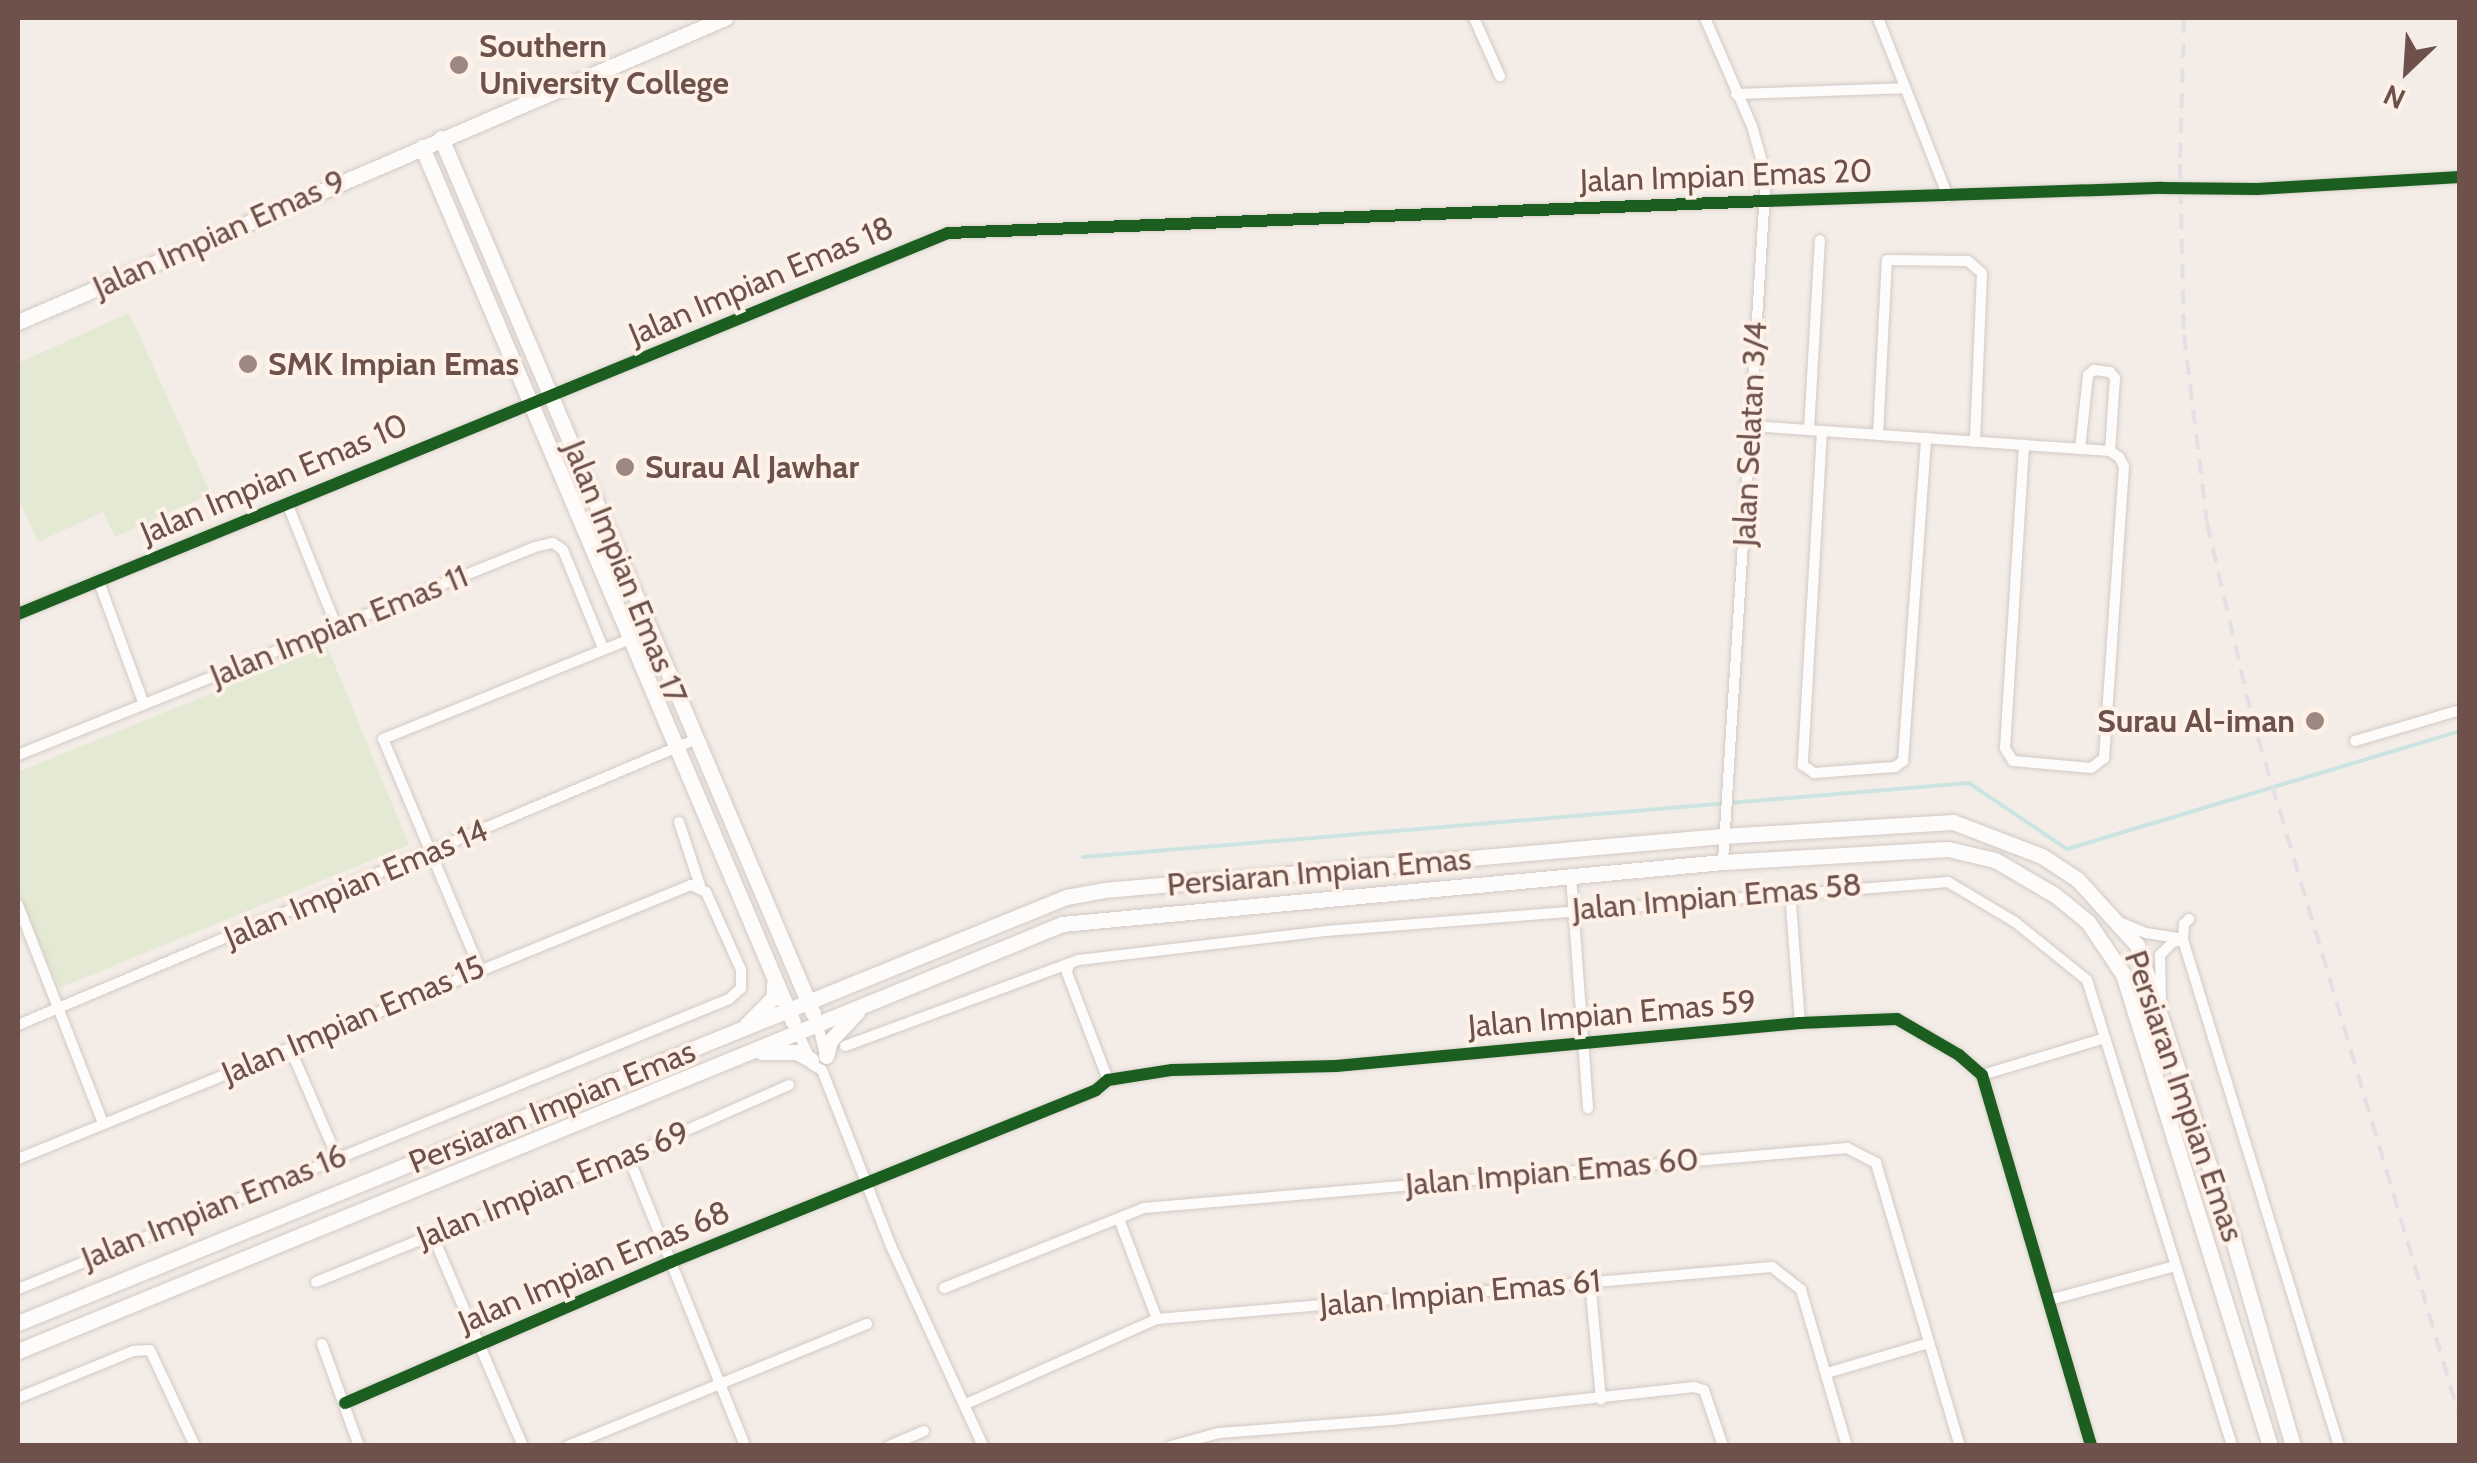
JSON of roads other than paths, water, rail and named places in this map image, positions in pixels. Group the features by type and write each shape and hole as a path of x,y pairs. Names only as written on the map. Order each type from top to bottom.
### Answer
{"main road":[{"name":"Jalan Impian Emas 9","path":"18,322 725,18"},
{"name":"Jalan Impian Emas 17","path":"441,138 818,1025"},
{"name":"Jalan Impian Emas 17","path":"422,146 798,1033"},
{"name":"Persiaran Impian Emas","path":"18,1323 810,1005 1027,910 1104,890 1723,836 1953,822 2042,856 2078,880 2137,945 2293,1446"},
{"name":"Persiaran Impian Emas","path":"18,1351 1033,934 1090,918 1723,862 1948,849 1994,860 2022,873 2088,922 2122,974 2270,1446"},
{"path":"795,972 807,984 847,987"},
{"path":"736,1033 774,997 773,975"},
{"path":"748,1052 796,1052 819,1062 830,1041 863,1006"}],"street":[{"path":"1474,18 1500,76"},
{"name":"Jalan Selatan 3/4","path":"1705,18 1752,126 1766,176 1723,862"},
{"path":"1878,18 1948,196"},
{"path":"1736,94 1905,88"},
{"name":"Jalan Impian Emas 20","path":"993,231 1766,201 2162,188 2257,189 2460,177"},
{"name":"Jalan Impian Emas 18","path":"553,397 933,238 962,231 993,231"},
{"path":"1810,430 1820,240"},
{"path":"1878,435 1888,260 1968,260 1982,273 1976,442"},
{"path":"2080,449 2088,376 2094,370 2110,372 2115,378 2110,451"},
{"name":"Jalan Impian Emas 10","path":"18,614 553,397"},
{"path":"1751,426 1976,442 2024,445 2110,451 2124,466 2104,758 2091,768 2013,761 2005,748 2024,445"},
{"path":"1822,431 1803,765 1814,773 1896,767 1903,761 1926,438"},
{"path":"288,503 337,628"},
{"name":"Jalan Impian Emas 11","path":"18,755 535,547 553,544 563,550 603,648"},
{"path":"99,582 144,704"},
{"path":"479,967 383,739 632,638"},
{"path":"2356,741 2460,710"},
{"name":"Jalan Impian Emas 14","path":"18,1025 694,740"},
{"name":"Jalan Impian Emas 16","path":"18,1289 728,999 740,988 740,970 695,885 679,822"},
{"path":"1571,876 1588,1108"},
{"name":"Jalan Impian Emas 58","path":"844,1046 1069,964 1326,930 1948,882 2015,922 2076,967 2087,980 2232,1446"},
{"name":"Jalan Impian Emas 15","path":"18,1158 479,967 695,885"},
{"path":"1790,892 1800,1023"},
{"path":"18,905 103,1123"},
{"path":"2116,918 2136,930 2183,940"},
{"path":"2190,919 2184,924 2183,940 2340,1446"},
{"path":"2162,1016 2160,955 2173,942 2183,940"},
{"path":"1069,964 1067,973 1108,1080"},
{"name":"Jalan Impian Emas 59","path":"866,1182 1096,1090 1108,1080 1172,1070 1336,1066 1800,1023 1896,1020 1944,1045 1982,1076"},
{"path":"818,1025 819,1062"},
{"path":"798,1033 819,1062 866,1182 982,1446"},
{"path":"2091,1446 1982,1076 2105,1038"},
{"path":"290,1048 337,1156"},
{"name":"Jalan Impian Emas 69","path":"316,1282 628,1156 789,1084"},
{"name":"Jalan Impian Emas 60","path":"944,1288 1144,1208 1847,1148 1876,1164 1960,1446"},
{"path":"628,1156 746,1446"},
{"name":"Jalan Impian Emas 68","path":"344,1403 866,1182"},
{"path":"1119,1219 1157,1320"},
{"path":"432,1234 523,1446"},
{"name":"Jalan Impian Emas 61","path":"966,1404 1157,1320 1772,1266 1801,1290 1847,1446"},
{"path":"2049,1300 2175,1266"},
{"path":"1590,1282 1601,1398"},
{"path":"568,1446 867,1324"},
{"path":"1827,1373 1929,1343"},
{"path":"322,1344 359,1446"},
{"path":"18,1398 133,1350 150,1350 157,1356 195,1446"},
{"path":"1171,1446 1219,1433 1694,1387 1704,1390 1724,1446"},
{"path":"1263,1429 1263,1446"},
{"path":"888,1446 924,1431"}],"waterway":[{"path":"1083,857 1969,783 2067,849 2460,731"}],"railway":[{"path":"2184,18 2180,164 2184,335 2207,523 2251,714 2460,1418"}],"place":[{"name":"Southern University College","path":"459,65"},
{"name":"SMK Impian Emas","path":"248,364"},
{"name":"Surau Al Jawhar","path":"625,467"},
{"name":"Surau Al-iman","path":"2315,721"}]}
